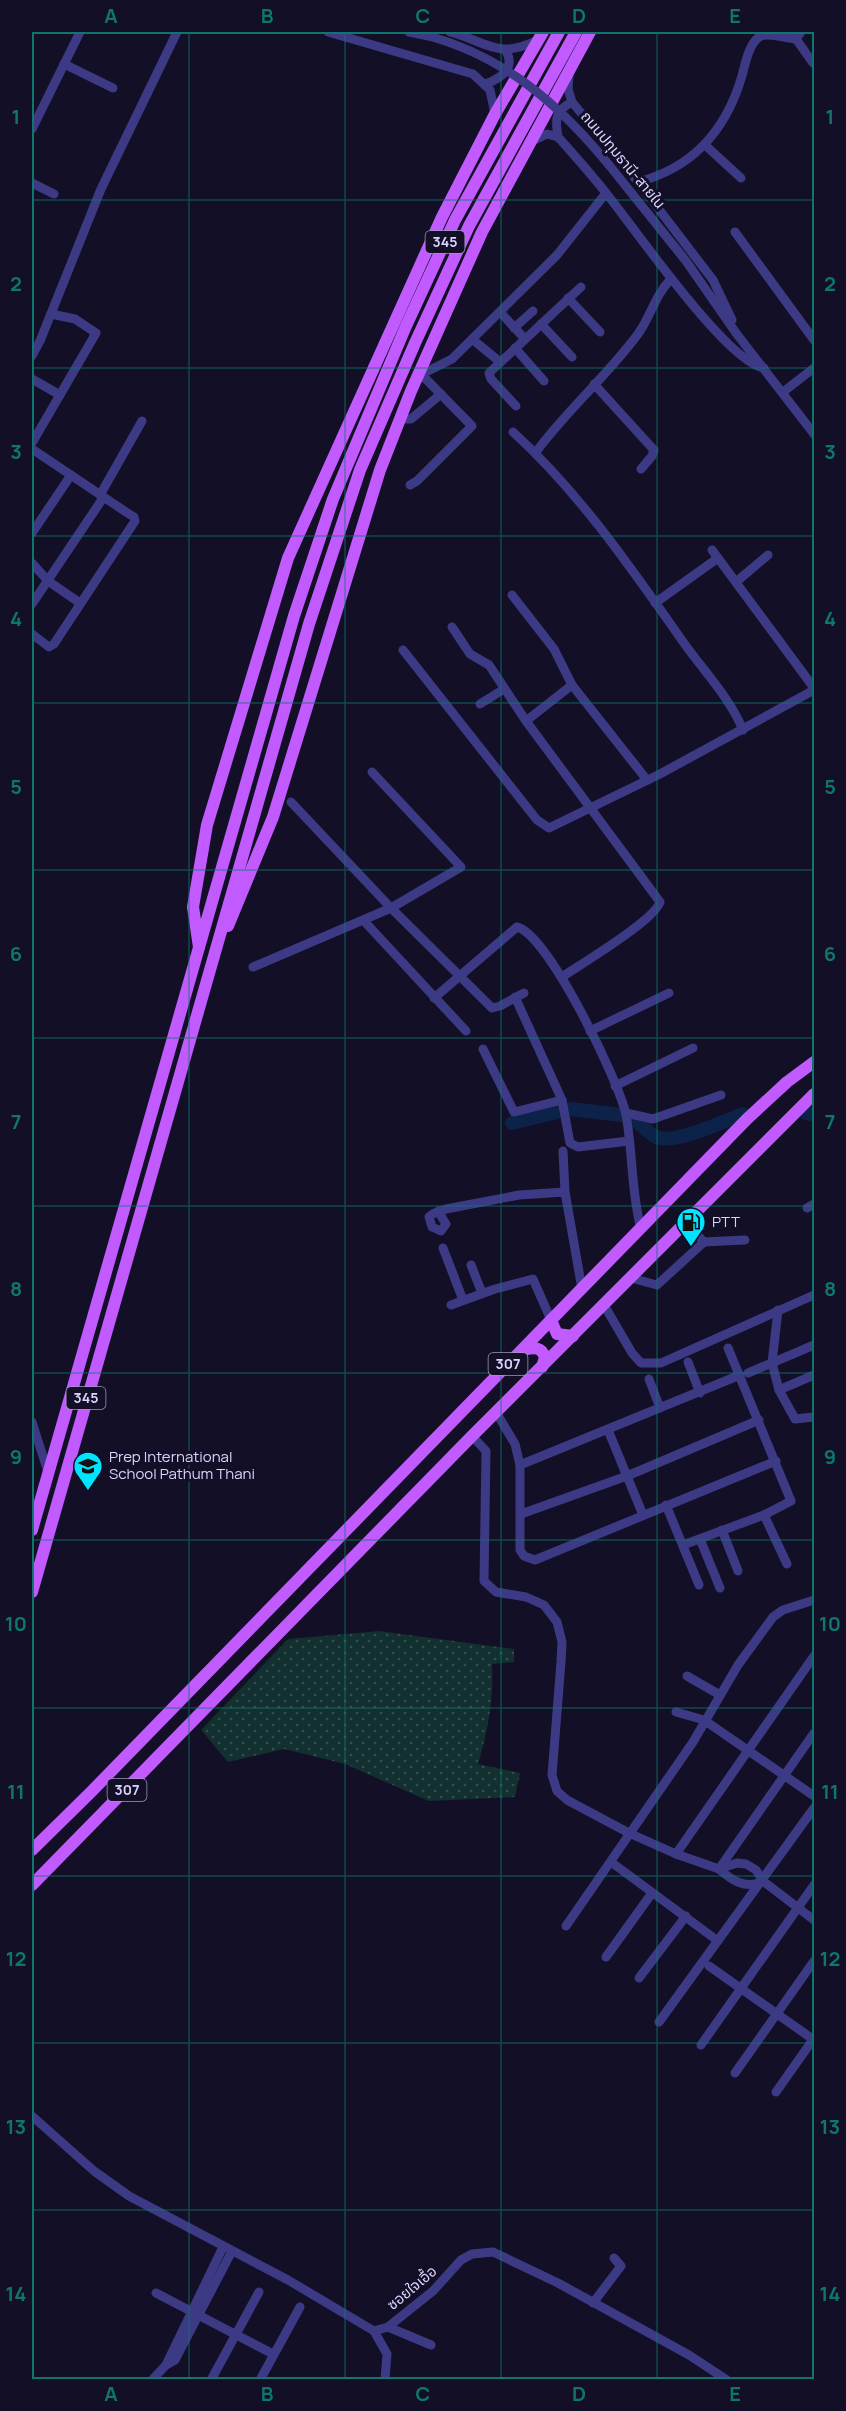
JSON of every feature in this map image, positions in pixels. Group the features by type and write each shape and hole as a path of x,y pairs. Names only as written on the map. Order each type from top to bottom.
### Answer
{"main road":[{"name":"345","path":"32,1530 294,616 348,462 455,220 559,32"},
{"name":"345","path":"32,1593 214,954 231,912 309,624 360,470 415,343 480,206 576,32"},
{"path":"231,912 273,817 377,480 419,372 482,232 589,32"},
{"path":"199,948 193,907 215,793 274,597 303,521 442,216 495,114 541,36"},
{"path":"415,343 443,315"},
{"path":"381,348 387,372"},
{"name":"307","path":"32,1849 768,1098 814,1062"},
{"name":"307","path":"32,1885 472,1436 814,1094"},
{"path":"551,1320 557,1334 573,1336"},
{"path":"522,1350 537,1348 542,1350 545,1358 542,1367"}],"street":[{"path":"32,129 80,32"},
{"path":"32,356 101,189 177,32"},
{"path":"328,32 465,70 486,84 495,114"},
{"name":"ถนนปทุมธานี-สายใน","path":"409,32 429,36 479,54 521,78 576,125 686,261 736,333 814,434"},
{"path":"450,32 506,51 518,49 541,36"},
{"path":"638,182 671,171 705,145 734,101 749,52 758,38 765,34 798,35 813,63"},
{"path":"486,84 506,73 510,63 506,51"},
{"path":"574,59 568,79 572,102 638,182 713,280 726,303 736,333"},
{"path":"64,64 112,88"},
{"path":"529,143 547,134 558,137 556,114 560,108 572,102"},
{"name":"ถนนปทุมธานี-สายใน","path":"558,137 606,193 671,279 749,363 764,368"},
{"path":"705,145 741,178"},
{"path":"32,183 54,194"},
{"path":"419,372 426,372 452,359 557,255 606,193"},
{"path":"735,232 814,340"},
{"path":"536,452 558,421 639,332 660,290 671,279"},
{"path":"516,406 491,379 489,373 580,287"},
{"path":"568,298 600,332"},
{"path":"514,328 533,311"},
{"path":"500,312 525,339"},
{"path":"32,443 96,333 75,319 51,314"},
{"path":"541,324 572,357"},
{"path":"472,339 500,362"},
{"path":"514,348 544,381"},
{"path":"783,392 814,368"},
{"path":"410,485 417,481 472,426 419,372"},
{"path":"32,379 60,395"},
{"path":"594,384 654,450 641,469"},
{"path":"400,419 411,419 441,394"},
{"path":"32,604 102,496 142,421"},
{"path":"513,432 536,452 587,510 655,603 742,730"},
{"path":"32,449 134,517 135,521 51,647 32,634"},
{"path":"32,533 71,476"},
{"path":"403,650 542,825 549,828 647,780 814,689 712,550"},
{"path":"736,582 768,555"},
{"path":"655,603 718,558"},
{"path":"32,563 48,581 80,603"},
{"path":"512,595 554,649 572,685 647,780"},
{"path":"452,627 470,654 489,665 526,721 660,903 656,912 562,977"},
{"path":"526,721 572,685"},
{"path":"480,704 504,689"},
{"path":"253,967 391,908 461,866 372,772"},
{"path":"291,802 391,908 492,1008 519,995 562,1101 569,1140 573,1145 587,1147 629,1141"},
{"path":"364,921 466,1030"},
{"path":"434,998 517,927 524,930 537,944 562,977 590,1031 626,1113 641,1229"},
{"path":"590,1031 669,993"},
{"path":"483,1048 514,1112 562,1101"},
{"path":"615,1086 693,1048"},
{"path":"626,1113 653,1119 721,1095"},
{"path":"563,1151 565,1192 582,1289"},
{"path":"438,1211 465,1203 519,1195 565,1192"},
{"path":"685,1223 704,1242"},
{"path":"631,1278 657,1285 704,1242 745,1240"},
{"path":"443,1248 463,1300"},
{"path":"471,1265 482,1293"},
{"path":"451,1305 482,1293 533,1279 551,1320"},
{"path":"604,1305 632,1353 641,1363 661,1363 814,1295"},
{"path":"778,1310 772,1363 779,1390 795,1419 814,1417"},
{"path":"520,1465 814,1345"},
{"path":"682,1545 764,1515 791,1501 759,1420 744,1374 728,1348"},
{"path":"688,1362 700,1393"},
{"path":"779,1390 814,1375"},
{"path":"649,1379 660,1408"},
{"path":"496,1412 515,1444 520,1465 520,1550 524,1556 536,1560 776,1461"},
{"path":"521,1514 627,1476 759,1420"},
{"path":"32,1422 48,1472"},
{"path":"608,1430 643,1515"},
{"path":"472,1436 486,1451 484,1581 496,1592 526,1598 544,1605 557,1622 562,1642 552,1775 557,1791 587,1812 676,1854 719,1869 737,1882 754,1885 763,1881"},
{"path":"666,1505 699,1585"},
{"path":"764,1515 787,1564"},
{"path":"722,1530 738,1571"},
{"path":"700,1539 720,1588"},
{"path":"566,1926 693,1742 738,1665 778,1612 814,1600"},
{"path":"676,1854 814,1660"},
{"path":"687,1676 720,1695"},
{"path":"676,1712 704,1720 814,1796"},
{"path":"719,1869 814,1733"},
{"path":"659,2022 814,1808"},
{"path":"611,1862 718,1941"},
{"path":"719,1869 737,1863 746,1864 756,1870 763,1881 814,1920"},
{"path":"701,2045 814,1885"},
{"path":"606,1957 652,1893"},
{"path":"639,1978 686,1916"},
{"path":"735,2073 814,1961"},
{"path":"709,1966 814,2039 776,2092"},
{"path":"32,2116 94,2171 129,2196 305,2289 374,2331 387,2354 385,2379"},
{"path":"152,2379 166,2365 227,2249"},
{"name":"ซอยใจเอื้อ","path":"374,2331 387,2327 440,2285 461,2260 484,2251 504,2255 689,2355 727,2379"},
{"path":"593,2303 621,2266 614,2258"},
{"path":"212,2379 259,2292"},
{"path":"156,2293 273,2354"},
{"path":"260,2379 300,2307"},
{"path":"387,2327 431,2345"}],"green space":[{"path":"379,1631 514,1649 514,1662 492,1664 490,1714 478,1764 520,1773 515,1797 429,1801 345,1764 284,1749 228,1762 201,1730 288,1639"}],"waterway":[{"path":"570,1109 622,1115"},
{"path":"512,1123 561,1111"},
{"path":"806,1113 814,1115"},
{"path":"630,1117 652,1135 664,1139 687,1135 743,1114"}],"place":[{"name":"PTT","path":"691,1248"},
{"name":"Prep International School Pathum Thani","path":"88,1492"}]}
